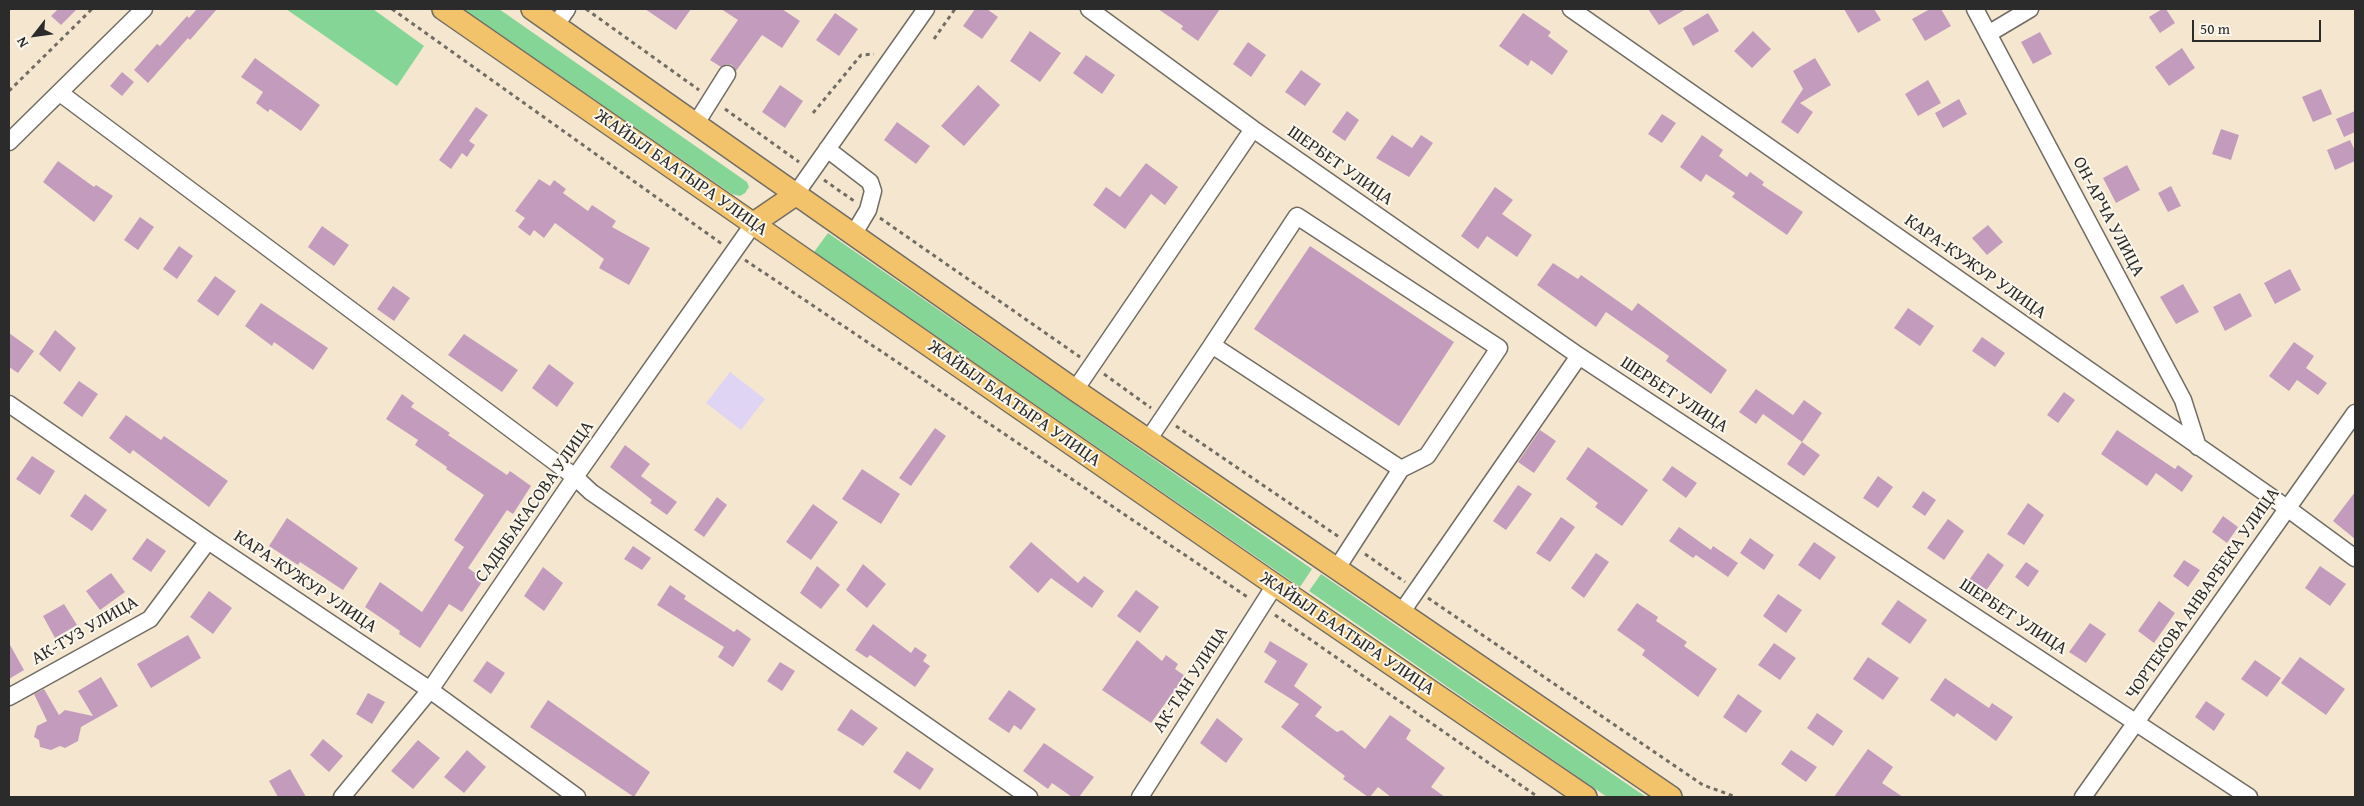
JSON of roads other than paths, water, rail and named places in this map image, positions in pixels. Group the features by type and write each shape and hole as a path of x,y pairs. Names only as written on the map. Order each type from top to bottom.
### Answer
{"main road":[{"name":"ЖАЙЫЛ БААТЫРА УЛИЦА","path":"443,9 1275,585 1586,797"},
{"path":"532,9 562,17 695,125 1075,390 1671,797"},
{"path":"754,223 795,195"}],"street":[{"path":"9,142 144,9"},
{"path":"795,195 926,9"},
{"name":"ШЕРБЕТ УЛИЦА","path":"1089,9 1253,129 1578,356 2249,797"},
{"name":"КАРА-КУЖУР УЛИЦА","path":"1571,9 2287,508 2355,558"},
{"name":"ОН-АРЧА УЛИЦА","path":"1975,9 2183,400 2198,447"},
{"path":"1988,34 2030,9"},
{"path":"695,125 727,74"},
{"path":"60,93 575,477 591,492 1029,797"},
{"path":"1075,390 1253,129"},
{"path":"827,149 870,182 873,191 868,210 853,235"},
{"path":"1148,440 1297,216 1499,348 1427,456 1401,470 1336,568"},
{"name":"САДЫБАКАСОВА УЛИЦА","path":"342,797 430,690 575,477 754,223"},
{"path":"1212,345 1401,470"},
{"path":"1401,613 1578,356"},
{"name":"КАРА-КУЖУР УЛИЦА","path":"9,404 430,690 577,797"},
{"name":"ЧОРТЕКОВА АНВАРБЕКА УЛИЦА","path":"2083,797 2355,413"},
{"name":"АК-ТУЗ УЛИЦА","path":"9,697 150,619 208,541"},
{"name":"АК-ТАН УЛИЦА","path":"1140,797 1275,585"}]}
